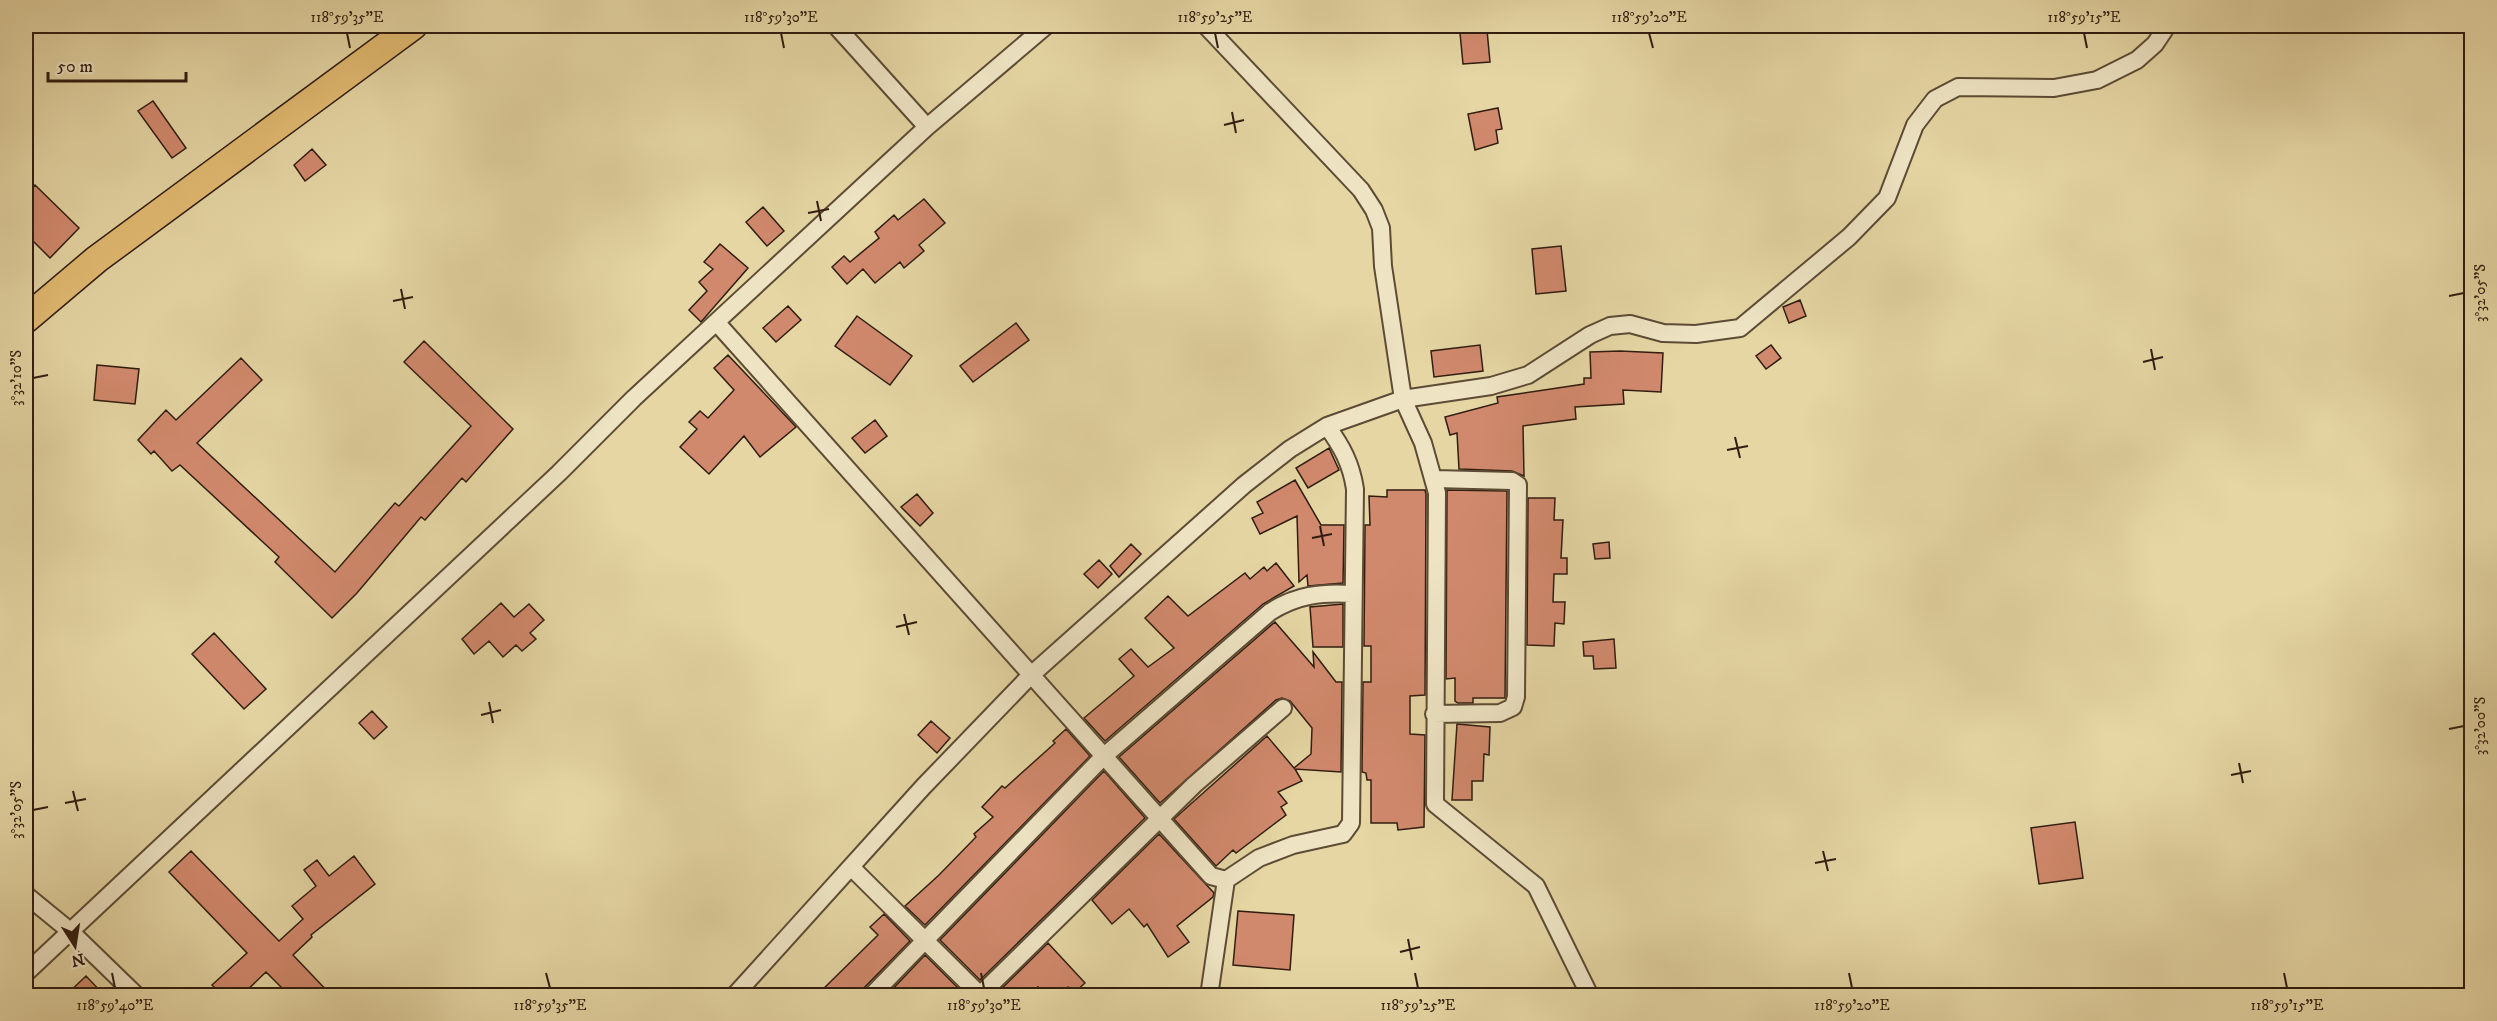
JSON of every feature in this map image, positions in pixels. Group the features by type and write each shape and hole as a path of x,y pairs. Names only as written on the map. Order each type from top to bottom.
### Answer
{"highway":[{"path":"26,320 97,259 413,26"}],"street":[{"path":"836,26 927,127"},
{"path":"26,973 542,489 634,398 927,127 1047,26"},
{"path":"1206,26 1361,190 1374,210 1381,228 1383,266 1403,399 1423,443 1435,479 1437,493 1435,804 1536,886 1590,996"},
{"path":"734,996 923,787 1030,676 1244,485 1290,449 1327,426 1403,399 1491,386 1528,375 1590,335 1610,326 1630,324 1663,333 1696,334 1740,328 1849,237 1887,198 1915,125 1935,99 1958,87 2054,88 2097,80 2137,60 2155,44 2167,26"},
{"path":"717,323 1211,876 1226,880"},
{"path":"1209,996 1211,969 1226,880 1259,858 1293,845 1338,836 1349,829 1353,813 1352,594 1355,489 1352,470 1343,448 1327,426"},
{"path":"1434,714 1500,713 1514,707 1519,522 1518,485 1512,481 1435,479"},
{"path":"871,996 1103,757 1282,604 1311,594 1352,594"},
{"path":"852,868 976,994 983,993 1159,819 1282,708"},
{"path":"26,896 70,931 137,996"}],"building":[{"path":"1487,30 1490,62 1463,64 1460,33"},
{"path":"153,101 186,148 172,158 138,111"},
{"path":"1498,108 1502,129 1496,130 1498,143 1475,150 1468,114"},
{"path":"312,149 326,165 305,181 294,165"},
{"path":"35,185 79,228 50,258 26,234 26,194"},
{"path":"924,199 945,223 919,245 924,251 904,268 900,262 875,283 863,269 847,284 832,267 844,256 850,262 879,238 875,232 894,215 898,220"},
{"path":"763,207 784,231 767,246 746,222"},
{"path":"720,244 748,268 701,322 689,310 707,291 699,282 713,269 704,262"},
{"path":"1561,246 1566,291 1536,294 1532,249"},
{"path":"1800,300 1806,316 1789,323 1783,307"},
{"path":"788,306 801,320 776,342 763,328"},
{"path":"857,316 912,356 890,385 835,346"},
{"path":"1016,323 1029,340 973,382 960,366"},
{"path":"424,341 513,429 466,482 462,478 425,520 421,517 357,593 332,618 275,562 279,557 180,465 172,471 154,451 151,454 138,440 166,410 176,420 241,358 262,380 197,443 335,572 395,503 399,506 471,426 404,362"},
{"path":"1480,345 1483,371 1434,377 1431,351"},
{"path":"1771,345 1781,358 1766,369 1756,356"},
{"path":"1590,352 1663,353 1661,392 1623,390 1624,404 1575,407 1576,419 1523,426 1524,476 1512,471 1459,469 1457,433 1450,435 1445,417 1498,403 1497,397 1584,384 1584,378 1591,378"},
{"path":"728,355 796,427 760,457 744,436 709,474 680,447 697,429 689,422 700,411 708,418 734,390 714,368"},
{"path":"97,365 139,369 135,404 94,400"},
{"path":"875,420 887,436 865,453 852,438"},
{"path":"1329,448 1339,470 1308,488 1296,468"},
{"path":"1295,480 1321,525 1344,525 1343,583 1308,586 1307,575 1299,582 1297,516 1260,534 1252,518 1263,513 1257,502"},
{"path":"1387,490 1425,490 1426,494 1425,695 1410,696 1410,734 1425,735 1424,827 1398,830 1397,823 1371,823 1371,780 1367,780 1366,773 1362,772 1363,682 1371,682 1371,646 1364,646 1365,525 1370,525 1369,496 1387,497"},
{"path":"1447,490 1507,491 1505,698 1473,698 1473,703 1458,703 1455,701 1455,678 1446,679"},
{"path":"917,494 933,513 920,526 901,507"},
{"path":"1528,498 1555,498 1554,520 1563,520 1561,558 1567,558 1567,574 1554,574 1553,602 1565,602 1564,624 1555,623 1554,646 1527,645"},
{"path":"1609,542 1610,558 1595,559 1593,544"},
{"path":"1131,544 1141,554 1119,577 1110,566"},
{"path":"1099,560 1112,574 1098,588 1084,574"},
{"path":"1276,563 1294,586 1263,604 1105,741 1084,718 1134,676 1119,659 1131,649 1148,667 1174,648 1145,618 1168,596 1188,616 1245,573 1250,579 1264,567 1267,571"},
{"path":"501,603 514,617 529,604 544,620 530,633 536,639 522,651 516,645 503,657 489,641 474,654 462,639"},
{"path":"1343,604 1343,647 1313,647 1310,607"},
{"path":"1275,622 1314,667 1313,652 1336,682 1342,682 1341,772 1295,769 1302,781 1278,792 1287,803 1281,807 1286,815 1236,853 1233,850 1216,866 1174,819 1267,736 1294,768 1311,754 1312,728 1290,701 1282,698 1276,700 1160,803 1119,757"},
{"path":"214,633 266,689 244,709 192,654"},
{"path":"1614,639 1616,668 1594,669 1593,656 1584,656 1583,642"},
{"path":"372,711 387,727 374,739 359,723"},
{"path":"931,721 950,738 937,753 918,735"},
{"path":"1457,724 1490,727 1489,755 1484,754 1483,781 1472,781 1472,800 1452,800"},
{"path":"1066,729 1090,756 925,925 905,906 939,875 976,837 974,834 993,817 982,807 1002,786 1005,788 1055,743 1053,741"},
{"path":"1104,771 1145,818 980,980 940,940"},
{"path":"2075,822 2083,878 2039,884 2031,828"},
{"path":"1159,834 1214,893 1213,897 1177,926 1189,942 1168,957 1147,924 1144,927 1129,909 1112,924 1092,900"},
{"path":"191,851 279,941 303,919 292,906 316,886 304,870 317,860 329,876 354,856 375,884 311,935 312,937 293,955 332,996 290,996 266,972 241,996 207,996 214,987 212,985 247,953 169,872"},
{"path":"1238,911 1294,915 1290,970 1233,965"},
{"path":"884,914 910,941 863,989 861,996 816,996 878,935 870,927"},
{"path":"1048,943 1085,983 1074,993 1068,987 1059,996 1046,996 1038,987 1030,996 994,996"},
{"path":"925,955 966,996 889,996 888,994"},
{"path":"86,976 105,996 65,996"}]}
